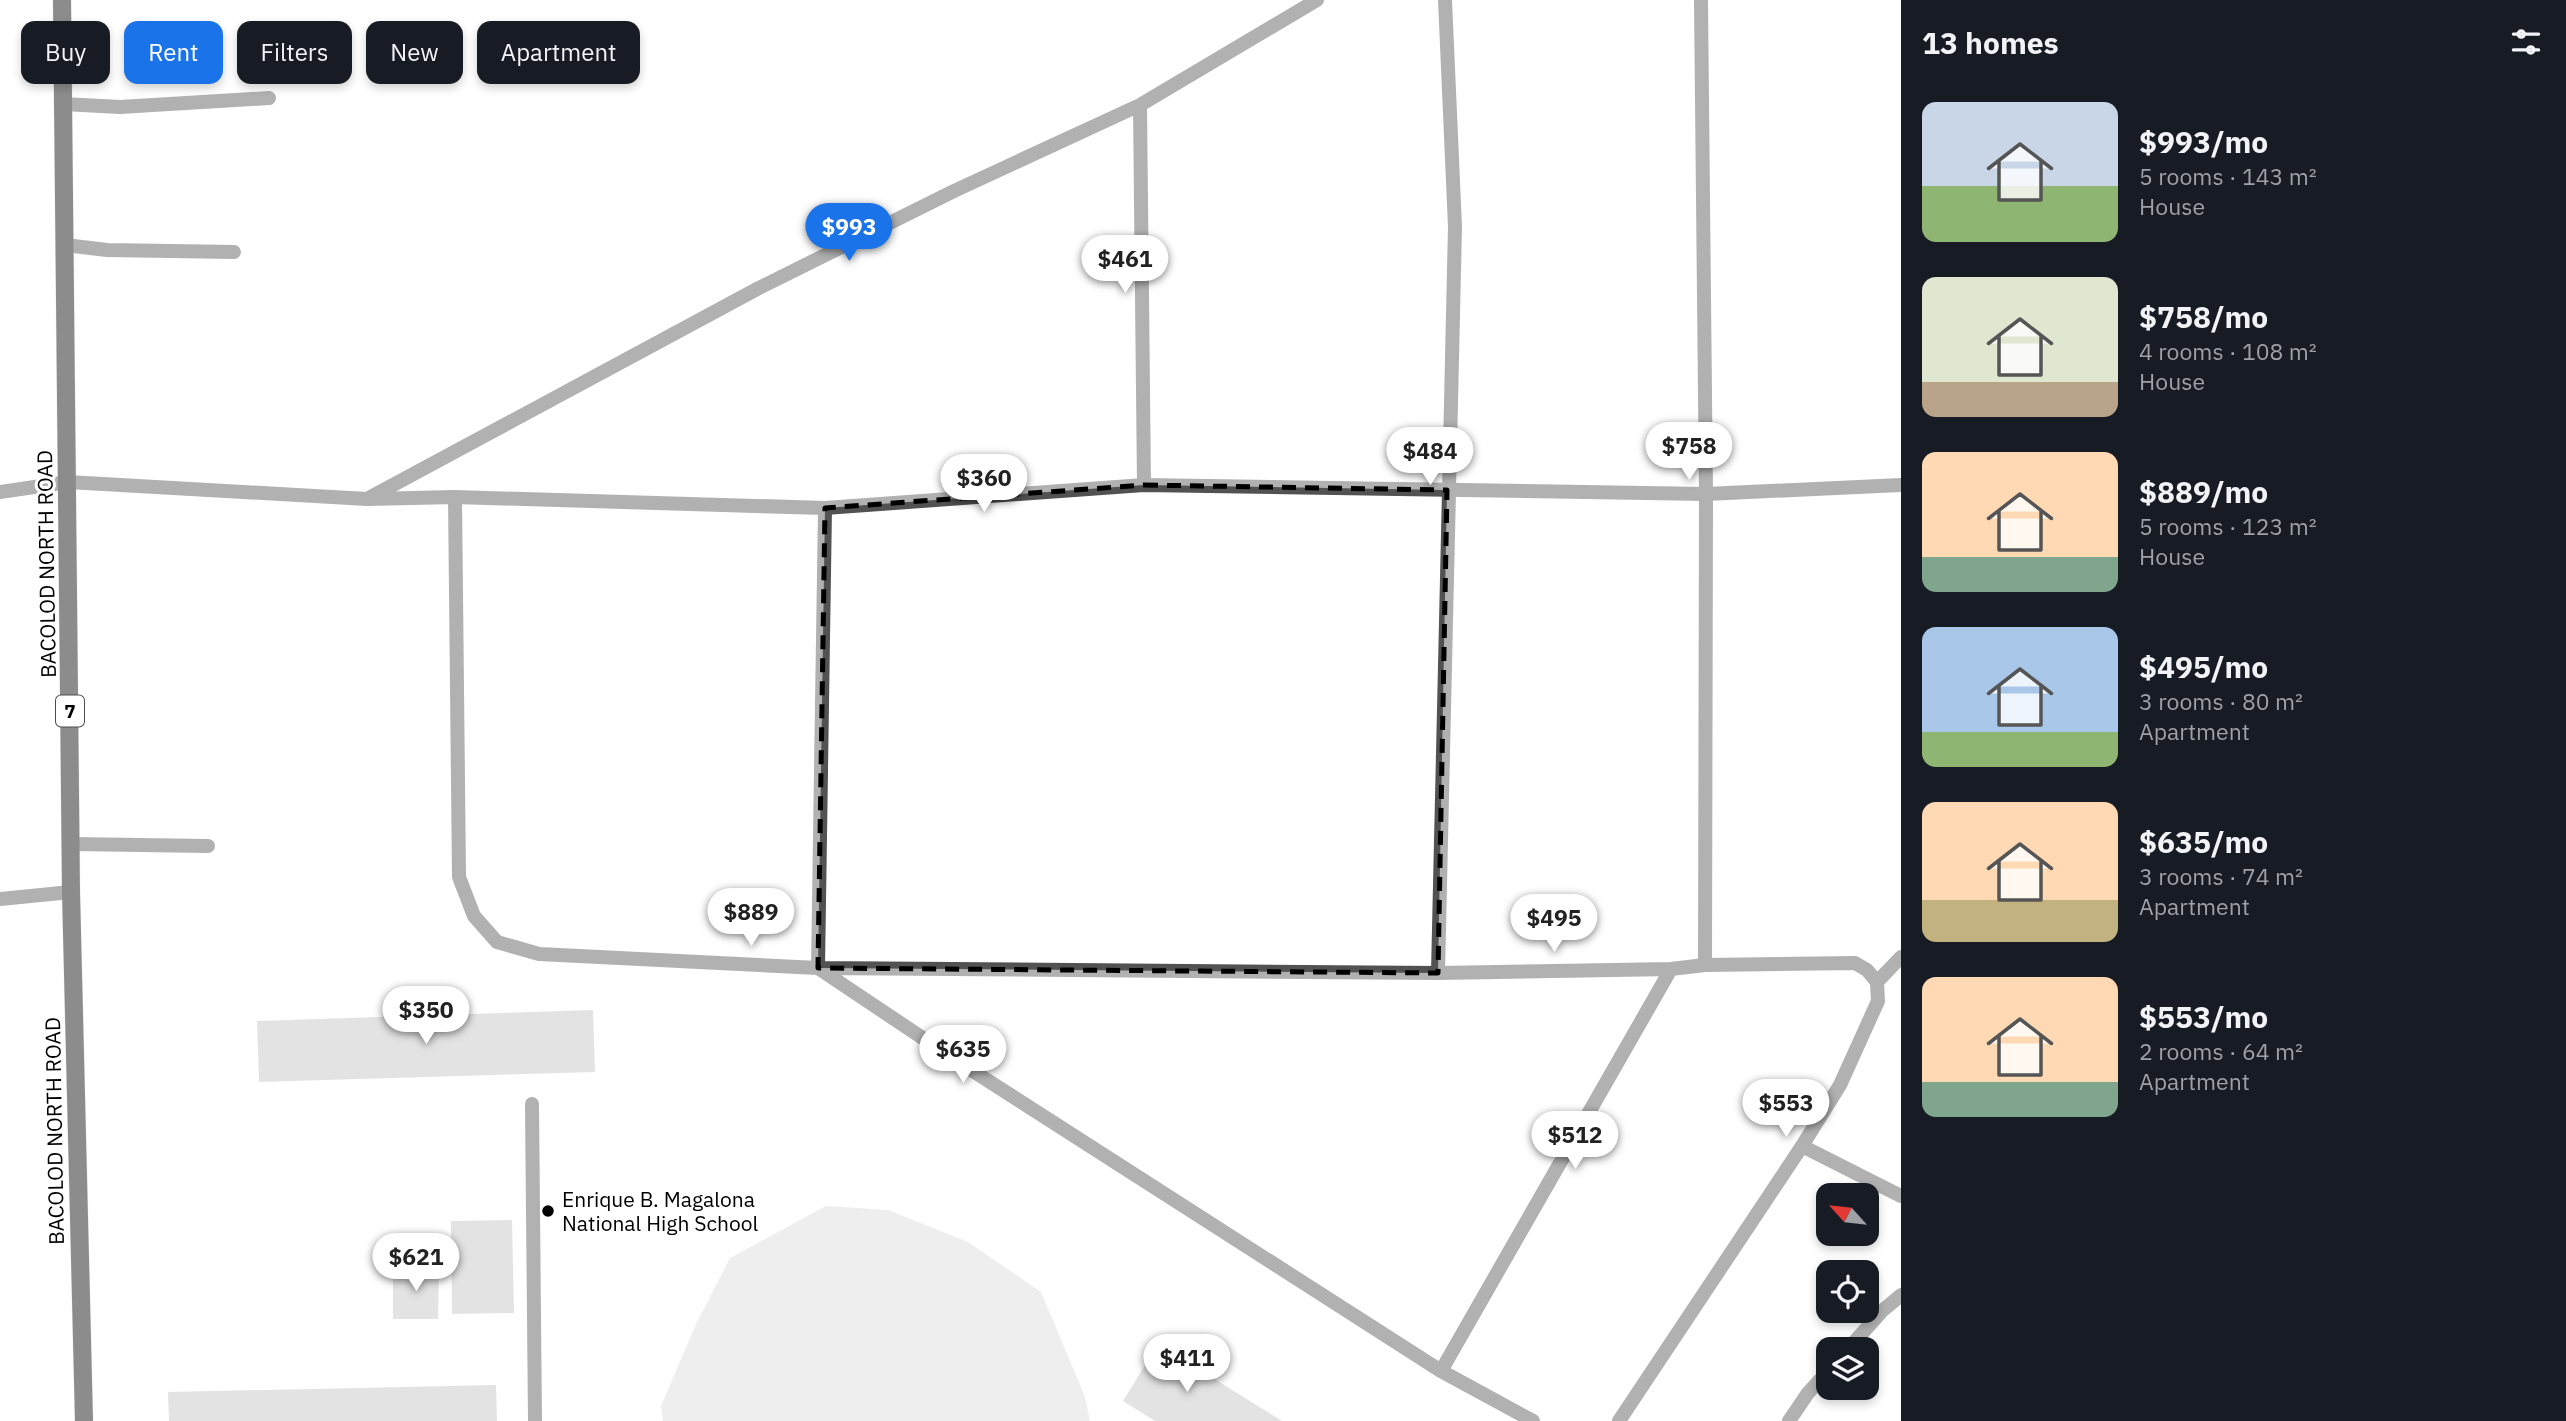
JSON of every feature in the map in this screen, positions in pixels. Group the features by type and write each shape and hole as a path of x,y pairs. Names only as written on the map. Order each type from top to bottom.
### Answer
{"main road":[{"name":"BACOLOD NORTH ROAD","path":"62,0 71,892 84,1421"}],"street":[{"path":"366,499 757,289 954,191 1140,106 1317,0"},
{"path":"1438,973 1455,227 1445,0"},
{"path":"1701,0 1706,494 1705,965"},
{"path":"63,104 120,107 269,98"},
{"path":"1140,106 1144,485"},
{"path":"65,245 107,250 234,252"},
{"path":"0,492 68,482 366,499 455,497 825,508 1144,485 1706,494 1901,485"},
{"path":"455,497 459,877 474,916 497,942 538,954 818,968 1438,973 1855,963 1867,970 1877,982 1878,1001 1840,1085 1619,1421"},
{"path":"818,968 825,508"},
{"path":"71,844 208,846"},
{"path":"0,899 71,892"},
{"path":"1877,982 1901,957"},
{"path":"818,968 951,1057 1441,1371 1533,1421"},
{"path":"1441,1371 1671,969"},
{"path":"532,1104 535,1421"},
{"path":"1802,1146 1901,1196"},
{"path":"1859,1337 1882,1311 1901,1296"},
{"path":"1789,1421 1816,1384"}],"highlighted area":[{"path":"1144,485 1447,490 1438,973 818,968 825,508"}],"shaded area":[{"path":"826,1206 888,1210 968,1242 1041,1292 1085,1397 1090,1421 663,1421 661,1406 696,1324 730,1258"}],"building":[{"path":"593,1010 595,1072 259,1082 257,1021"},
{"path":"512,1220 514,1313 452,1314 451,1221"},
{"path":"393,1267 439,1267 438,1319 393,1319"},
{"path":"1158,1344 1282,1421 1155,1421 1123,1401"},
{"path":"496,1385 497,1421 169,1421 168,1392"}],"place":[{"name":"Enrique B. Magalona National High School","path":"548,1211"}]}
